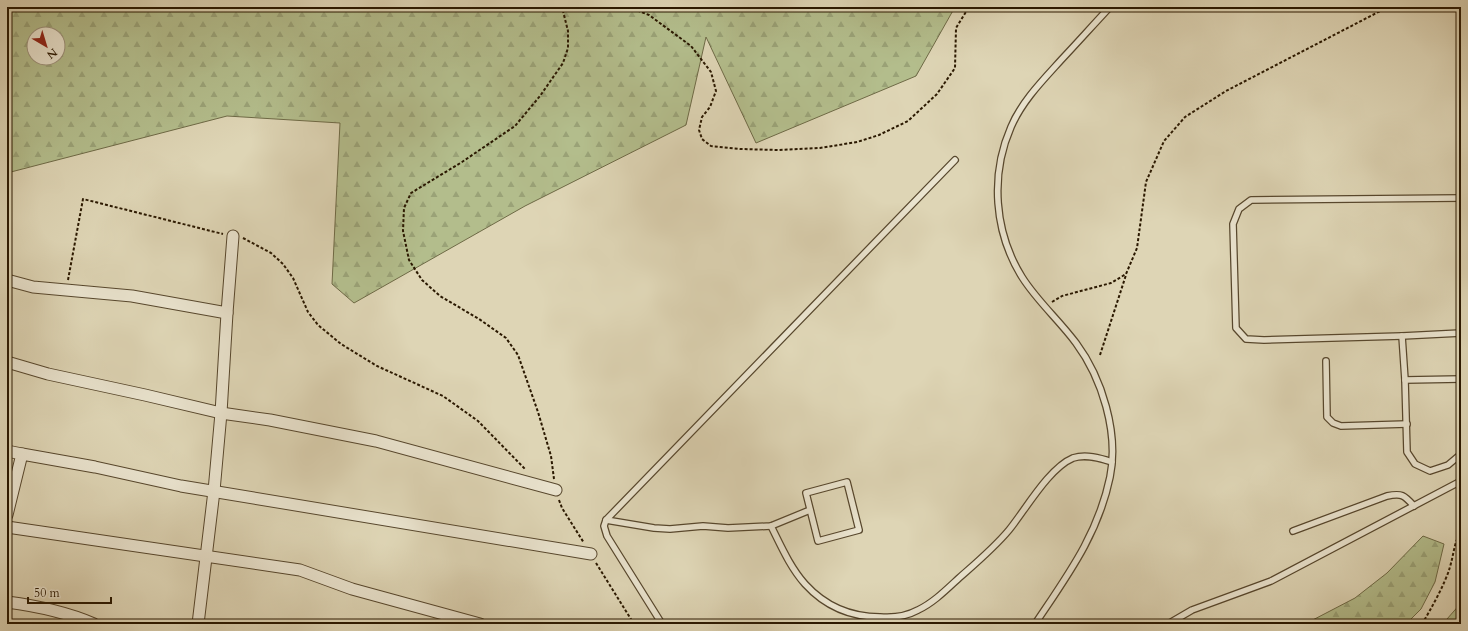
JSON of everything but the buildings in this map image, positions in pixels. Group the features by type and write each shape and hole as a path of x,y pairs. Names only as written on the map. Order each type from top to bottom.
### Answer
{"street":[{"path":"198,624 214,491 233,236"},
{"path":"7,280 33,287 132,296 227,312"},
{"path":"7,362 48,374 221,413 270,420 376,441 556,490"},
{"path":"7,451 95,467 181,486 591,554"},
{"path":"7,515 22,454"},
{"path":"7,527 300,570 352,589 480,624"},
{"path":"7,602 38,606 74,615 94,624"}],"lane":[{"path":"1035,624 1076,562 1095,527 1110,477 1113,448 1107,408 1095,374 1076,343 1029,287 1014,264 1002,230 998,200 999,173 1006,140 1021,107 1048,74 1110,7"},
{"path":"662,624 607,536 604,526 606,520 955,160"},
{"path":"1461,198 1251,200 1239,209 1233,224 1236,328 1246,339 1264,340 1461,333"},
{"path":"1402,336 1407,424 1407,452 1415,464 1430,471 1448,465 1461,454"},
{"path":"1326,361 1327,417 1333,423 1341,426 1407,424"},
{"path":"1405,380 1461,379"},
{"path":"771,526 800,578 819,597 838,608 858,616 890,618 918,611 981,558 1008,531 1044,483 1060,467 1081,456 1112,462"},
{"path":"1168,624 1198,607 1271,581 1461,481"},
{"path":"847,482 859,530 818,541 810,510 806,493 847,482"},
{"path":"1292,531 1387,496 1397,494 1403,495 1414,506"},
{"path":"606,520 654,528 670,529 703,526 728,528 771,526 810,510"}],"path":[{"path":"562,7 568,30 568,48 563,63 540,96 515,126 462,162 410,193 404,208 403,231 409,260 422,280 440,296 479,319 506,338 518,355 538,412 551,456 556,490 562,508 634,624"},
{"path":"628,7 649,15 691,46 711,72 716,91 710,107 702,117 699,130 702,139 711,146 740,149 778,150 820,148 857,142 879,135 908,121 936,94 955,68 956,28 969,7"},
{"path":"1100,355 1126,274 1137,248 1146,182 1164,141 1185,117 1226,91 1388,7"},
{"path":"66,289 83,200 245,238 271,253 283,264 293,278 308,312 318,325 341,344 377,366 443,396 478,422 527,471"},
{"path":"1046,307 1062,296 1112,284 1126,274"},
{"path":"1422,624 1450,568 1455,540 1461,531"}],"green space":[{"path":"7,7 955,7 916,76 756,143 706,37 686,125 525,206 354,303 332,284 340,123 227,116 7,173"},
{"path":"1423,536 1444,544 1435,582 1421,609 1406,624 1305,624 1355,598 1387,573"},
{"path":"1461,603 1461,624 1447,624 1447,619"}]}
